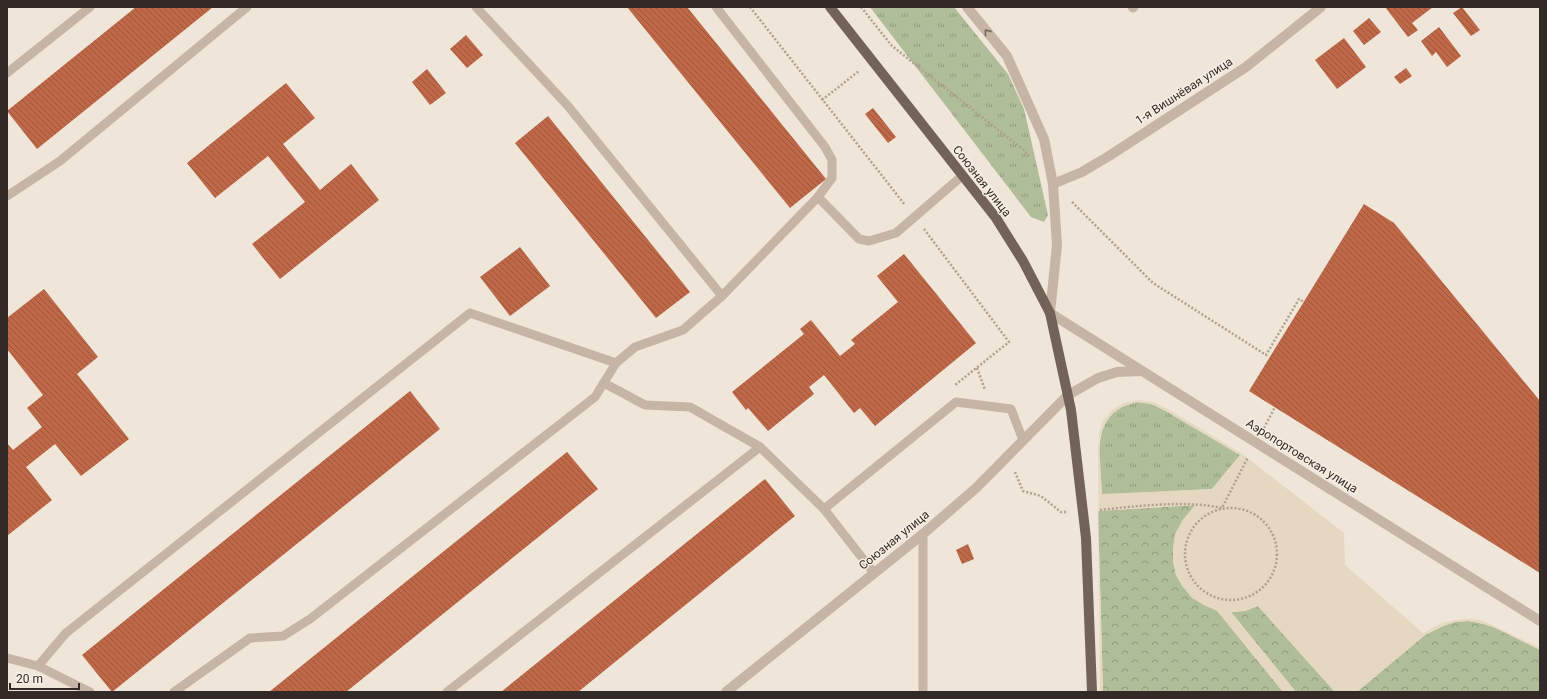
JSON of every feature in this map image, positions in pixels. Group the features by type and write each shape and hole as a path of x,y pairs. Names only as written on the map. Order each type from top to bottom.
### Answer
{"main road":[{"name":"Союзная улица","path":"830,7 996,218 1023,261 1050,313 1071,410 1083,512 1086,546 1092,692"}],"street":[{"path":"967,7 1007,56 1044,139 1053,184 1057,245 1050,313"},
{"name":"1-я Вишнёвая улица","path":"1053,184 1082,172 1109,156 1246,67 1321,7"},
{"name":"Аэропортовская улица","path":"1050,313 1540,621"},
{"path":"1068,396 1098,378 1116,372 1142,371"},
{"name":"Союзная улица","path":"726,692 923,534 976,488 1068,396"}],"lane":[{"path":"7,73 90,7"},
{"path":"7,196 60,161 247,7"},
{"path":"476,7 568,106 722,296"},
{"path":"174,692 250,638 283,636 310,619 595,397 616,363 635,347 683,330 722,296 818,197 832,178 832,160 825,147 716,7"},
{"path":"818,197 859,239 869,241 896,233 962,176"},
{"path":"38,666 66,633 470,313 616,363"},
{"path":"604,383 646,405 690,407 760,447 824,509 874,573"},
{"path":"824,509 956,402 1011,409 1023,440"},
{"path":"447,692 760,447"},
{"path":"923,534 923,692"},
{"path":"7,658 38,666 90,692"}],"path":[{"path":"861,7 892,46 1030,156"},
{"path":"822,100 892,46"},
{"path":"1053,184 1153,283 1266,355 1299,299 1304,302"},
{"path":"1061,512 1083,512 1126,507 1184,504 1222,508 1236,508 1249,511 1261,519 1270,529 1276,542 1278,556 1275,569 1268,582 1258,592 1246,598 1232,600 1220,599 1208,594 1199,587 1191,577 1186,565 1185,553 1187,541 1192,529 1200,520 1210,513 1222,508 1275,407"}],"green space":[{"path":"870,7 954,7 1008,74 1024,109 1048,215 1044,222 1031,217"},
{"path":"1137,402 1151,404 1164,410 1240,455 1212,489 1102,495 1099,458 1101,434 1105,424 1112,414 1122,407"},
{"path":"1196,505 1182,521 1173,561 1176,575 1183,587 1204,605 1217,610 1283,692 1103,692 1098,511"},
{"path":"1258,606 1335,692 1296,692 1231,612 1245,611"},
{"path":"1468,621 1496,628 1540,650 1540,692 1357,692 1425,635 1455,622"}],"shaded area":[{"path":"1138,400 1152,402 1164,407 1241,453 1344,533 1345,565 1423,633 1442,623 1455,620 1480,620 1540,648 1540,650 1493,627 1468,621 1455,622 1425,635 1357,692 1335,692 1258,606 1245,611 1231,612 1296,692 1283,692 1217,611 1192,598 1176,575 1173,561 1175,534 1182,521 1195,505 1099,511 1098,447 1099,434 1103,421 1112,410 1124,403","holes":["1137,402 1151,404 1164,410 1240,455 1212,489 1102,494 1099,441 1103,427 1111,415 1123,406"]},
{"path":"1098,511 1099,511 1099,538"},
{"path":"1099,538 1103,692 1100,692"}],"building":[{"path":"136,7 213,7 37,149 7,111"},
{"path":"627,7 687,7 826,179 790,208"},
{"path":"1385,7 1433,7 1412,23 1418,30 1408,37"},
{"path":"1462,7 1480,30 1471,36 1453,13"},
{"path":"1369,18 1381,32 1364,45 1353,31"},
{"path":"1439,27 1461,56 1447,67 1436,52 1432,56 1421,41"},
{"path":"466,35 483,55 467,68 450,49"},
{"path":"1344,38 1366,67 1337,89 1315,60"},
{"path":"1406,68 1412,76 1400,84 1394,77"},
{"path":"427,69 446,93 430,105 412,82"},
{"path":"286,83 315,118 283,144 320,190 351,164 379,200 280,279 252,244 305,202 268,156 215,198 187,163"},
{"path":"873,108 896,137 888,143 865,114"},
{"path":"548,116 690,292 656,318 515,143"},
{"path":"1364,204 1394,223 1540,401 1540,573 1249,391"},
{"path":"520,247 550,286 510,316 480,277"},
{"path":"904,254 976,343 875,426 860,408 854,413 824,375 809,387 814,394 768,431 748,408 746,410 732,392 804,334 800,329 811,320 840,356 855,344 851,340 898,302 877,276"},
{"path":"44,289 98,357 77,374 129,439 81,476 55,444 26,467 52,500 7,536 7,443 13,450 42,427 27,408 43,395 7,349 7,318"},
{"path":"410,391 440,429 112,692 82,655"},
{"path":"567,452 598,489 346,692 269,692"},
{"path":"765,479 795,516 578,692 501,692"},
{"path":"968,544 974,559 962,564 956,550"}]}
